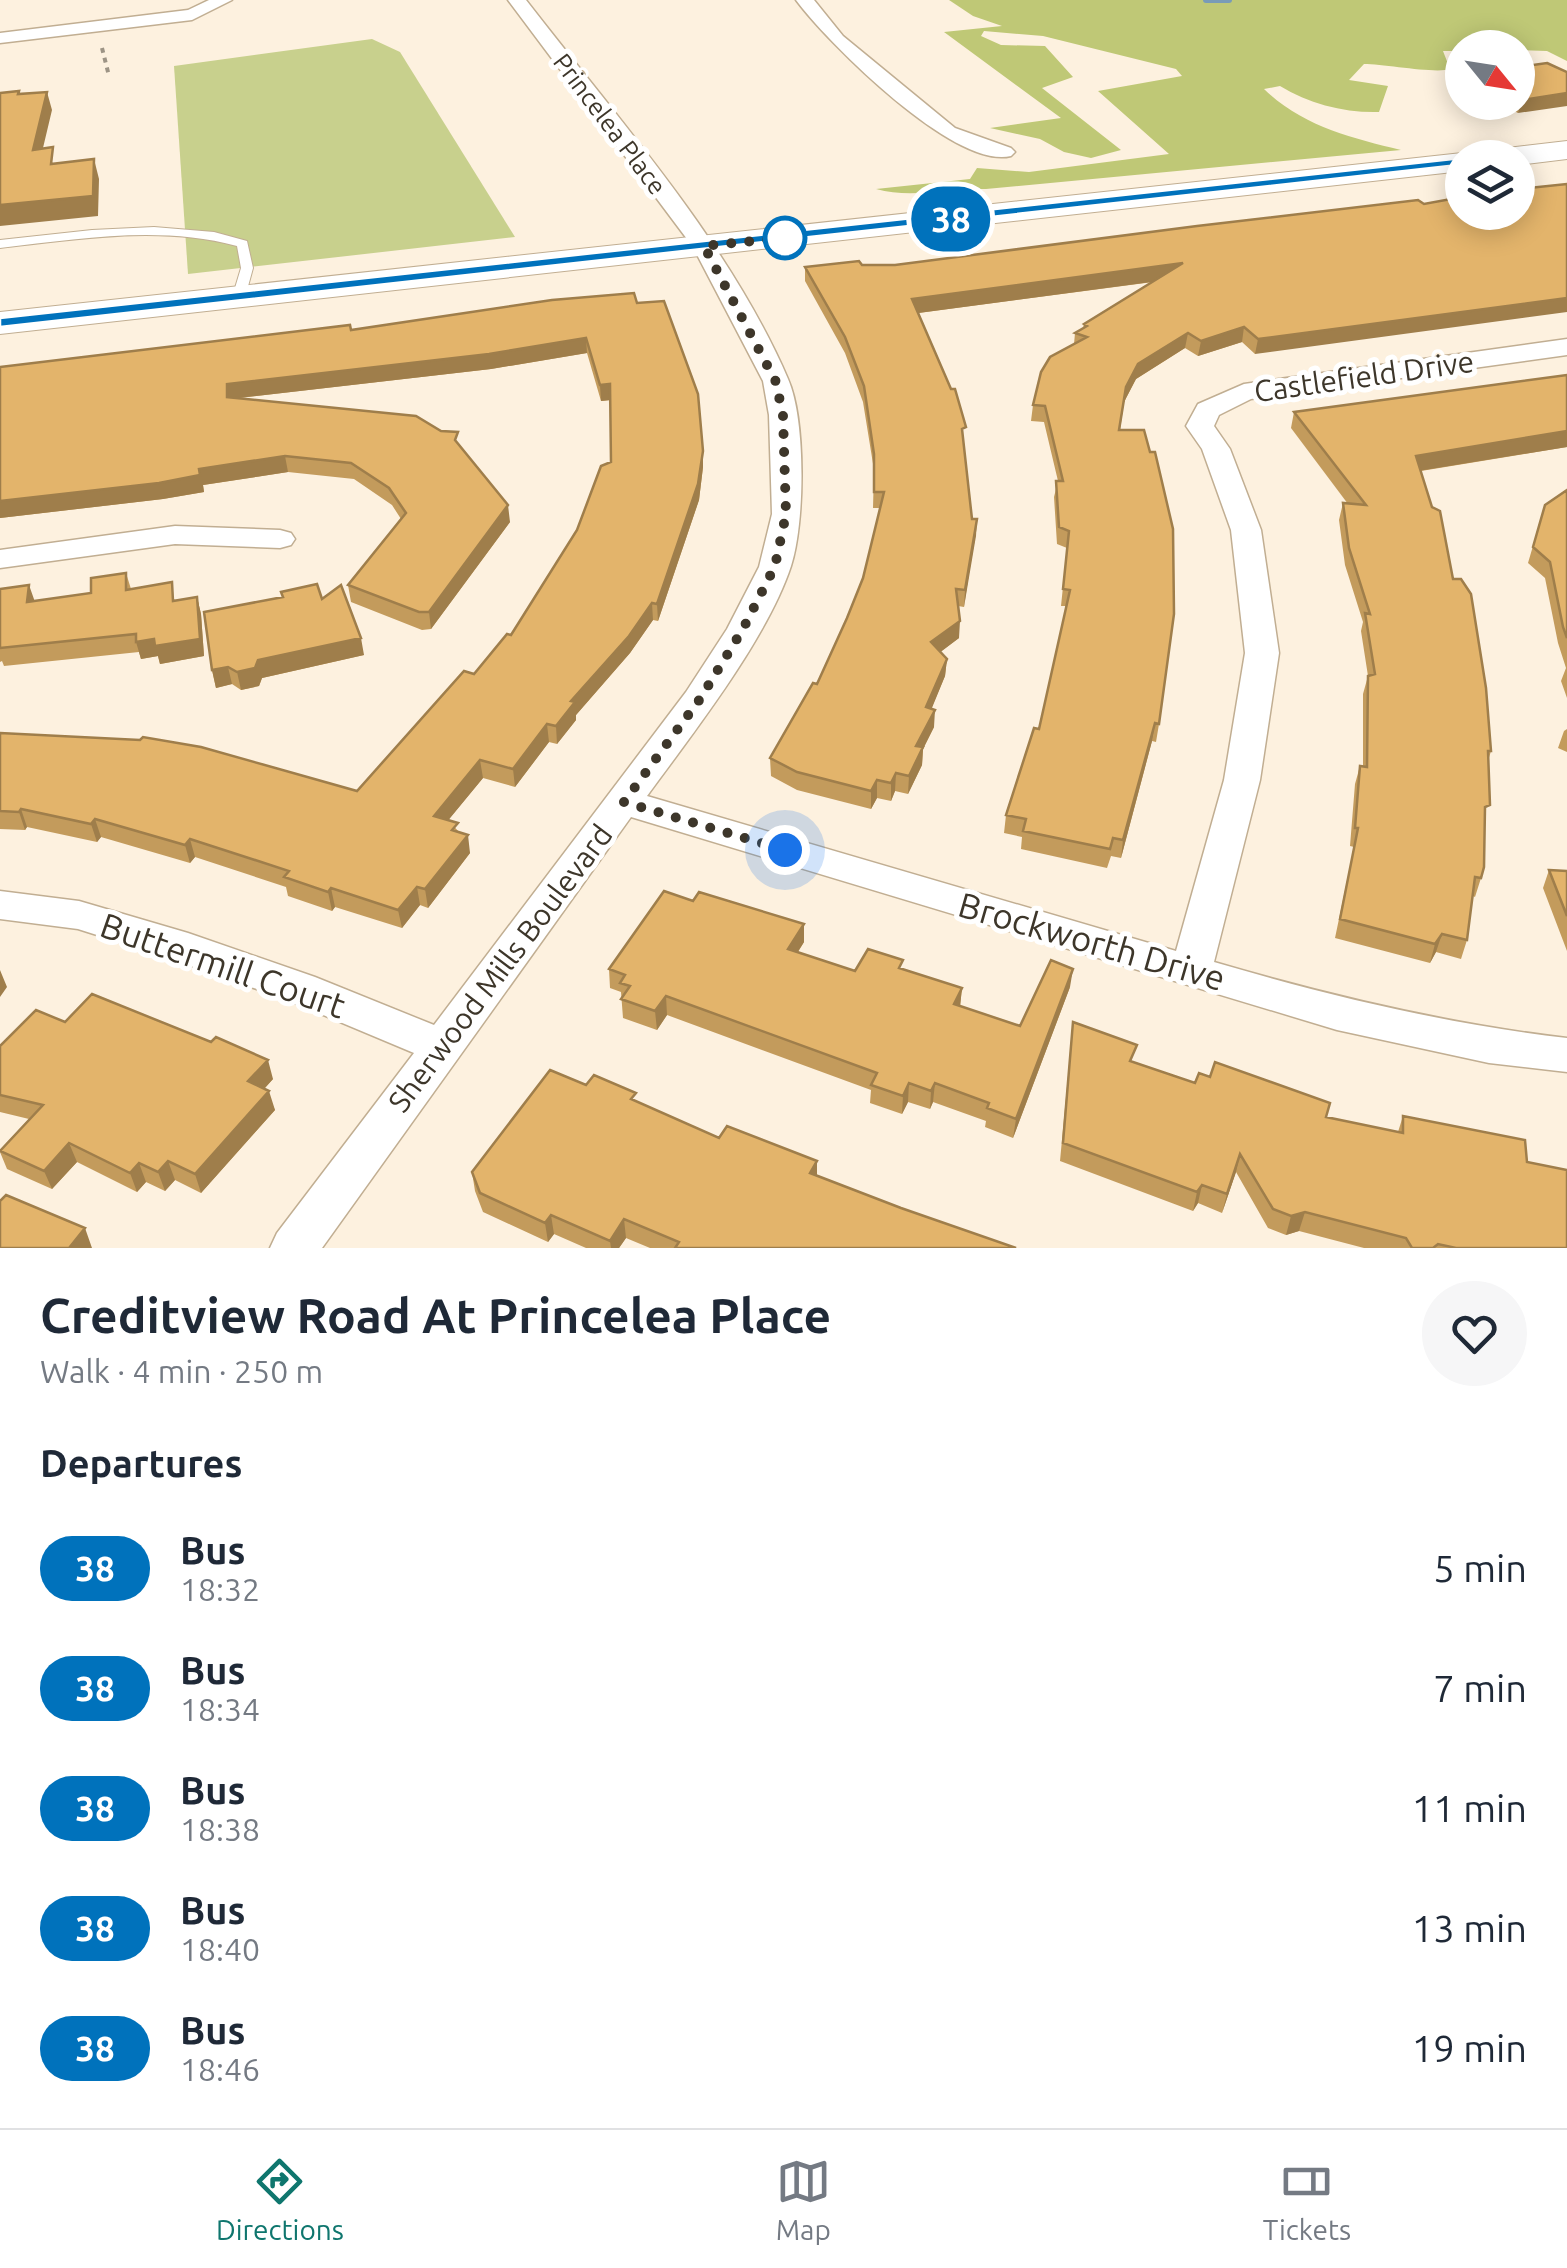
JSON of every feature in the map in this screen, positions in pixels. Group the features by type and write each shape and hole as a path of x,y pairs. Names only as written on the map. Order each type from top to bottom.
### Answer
{"main road":[{"path":"1535,154 1567,150"},
{"path":"0,323 1445,164"}],"street":[{"path":"0,38 192,15 223,0"},
{"name":"Princelea Place","path":"517,0 704,246"},
{"path":"805,0 837,40 948,132 1004,152"},
{"name":"Sherwood Mills Boulevard","path":"294,1248 700,699 743,629 775,566 786,514 783,416 776,382 704,246"},
{"name":"Castlefield Drive","path":"1191,970 1242,780 1262,653 1246,530 1216,449 1200,426 1208,410 1244,392 1567,348"},
{"path":"0,559 174,535 280,540"},
{"name":"Brockworth Drive","path":"624,802 1337,1014 1489,1046 1567,1055"},
{"name":"Buttermill Court","path":"0,905 79,915 174,944 300,988 441,1046"}],"lane":[{"path":"0,244 182,230 215,234 243,244 247,268 239,298"}],"green space":[{"path":"949,0 1567,0 1567,61 1547,51 1535,51 1535,30 1445,30 1445,70 1364,64 1349,80 1388,86 1379,112 1328,106 1280,86 1264,89 1311,121 1401,150 986,189 917,193 876,189 970,179 977,168 1029,172 1169,154 1098,91 1182,76 1176,69 1043,36 984,31 981,36 1001,45 1045,46 1073,77 1042,88 1121,150 1091,158 1064,152 1040,139 990,128 1061,118 944,32 1002,26 973,16"},
{"path":"372,39 400,52 515,237 188,274 174,66"}],"building":[{"path":"1547,63 1567,72 1567,93 1535,98 1535,65"},
{"path":"19,91 18,94 47,92 33,150 53,147 51,164 94,159 93,196 0,205 0,93"},
{"path":"1567,184 1567,298 1258,339 1244,327 1201,341 1188,333 1138,364 1126,387 1119,430 1144,430 1150,452 1155,452 1173,529 1174,614 1159,724 1155,723 1123,840 1113,838 1110,849 1023,831 1026,819 1006,815 1034,728 1039,729 1070,590 1063,589 1069,531 1059,527 1056,481 1063,481 1045,406 1033,405 1041,372 1050,357 1087,337 1075,333 1087,326 1084,324 1183,263 912,299 951,389 955,389 966,427 962,429 972,519 977,519 965,590 956,589 960,621 931,642 947,659 926,707 935,710 916,746 923,747 909,776 896,773 891,783 877,780 871,791 797,772 770,758 813,683 817,684 847,618 863,578 884,492 874,492 874,454 864,386 845,337 805,267 859,261 862,265 895,265 1418,200 1424,204 1445,200 1445,230 1535,230 1535,187"},
{"path":"634,293 637,303 664,301 698,394 703,451 698,484 657,604 652,603 629,636 571,701 575,702 556,726 547,724 513,769 480,760 434,816 458,823 452,830 468,835 425,889 417,887 398,910 284,877 289,871 190,839 185,845 95,819 91,824 21,809 0,811 0,733 140,740 143,737 201,747 357,791 464,671 474,674 507,634 511,635 577,530 601,466 611,462 610,384 600,385 586,338 489,354 227,384 227,397 416,416 441,431 458,432 455,440 508,505 429,612 419,612 348,585 406,513 389,488 351,463 285,456 199,469 200,475 159,483 0,501 0,367 350,325 351,330 552,300"},
{"path":"1567,375 1567,431 1416,456 1432,507 1440,511 1453,579 1461,579 1471,594 1486,688 1490,805 1485,807 1484,867 1481,878 1475,877 1467,940 1442,934 1435,944 1340,919 1358,828 1360,766 1367,767 1368,676 1375,674 1365,613 1370,614 1349,548 1343,503 1366,505 1294,412"},
{"path":"1567,490 1567,638 1550,562 1533,547 1545,505"},
{"path":"126,573 126,590 172,582 173,601 197,597 200,639 155,646 154,639 136,642 136,634 0,648 0,589 29,585 27,602 91,593 91,578"},
{"path":"317,584 322,599 341,585 361,638 258,660 255,668 237,672 228,667 212,670 204,612 283,597 281,592"},
{"path":"1549,870 1567,871 1567,916"},
{"path":"664,891 693,901 699,892 804,924 788,949 855,971 868,949 903,960 899,968 962,988 954,1004 1020,1026 1051,960 1073,969 1016,1119 987,1108 989,1103 935,1083 931,1091 909,1083 903,1096 871,1085 877,1073 666,996 655,1011 621,999 630,986 620,983 625,975 609,969"},
{"path":"92,994 211,1042 216,1037 268,1060 248,1081 269,1091 195,1174 168,1161 158,1172 139,1163 130,1173 69,1143 44,1171 0,1151 43,1105 0,1095 0,1046 36,1010 65,1022"},
{"path":"1073,1022 1137,1045 1130,1061 1195,1083 1199,1073 1210,1077 1215,1062 1330,1103 1326,1117 1403,1133 1403,1116 1525,1140 1527,1162 1567,1170 1567,1248 1456,1248 1438,1244 1433,1248 1412,1248 1406,1238 1305,1212 1291,1216 1273,1209 1240,1154 1227,1194 1202,1185 1197,1192 1063,1143"},
{"path":"550,1070 586,1085 594,1075 636,1093 631,1099 719,1138 727,1126 817,1161 810,1173 1016,1248 675,1248 679,1242 624,1219 610,1241 551,1215 545,1223 480,1193 472,1172"},
{"path":"6,1195 85,1228 69,1248 0,1248 0,1201"}],"waterway":[{"path":"1206,0 1229,0"}],"bus line":[{"name":"38","path":"0,323 1445,164"}],"route":[{"path":"785,238 704,246 776,382 783,416 786,514 775,566 743,629 700,699 624,802 785,850"}]}
